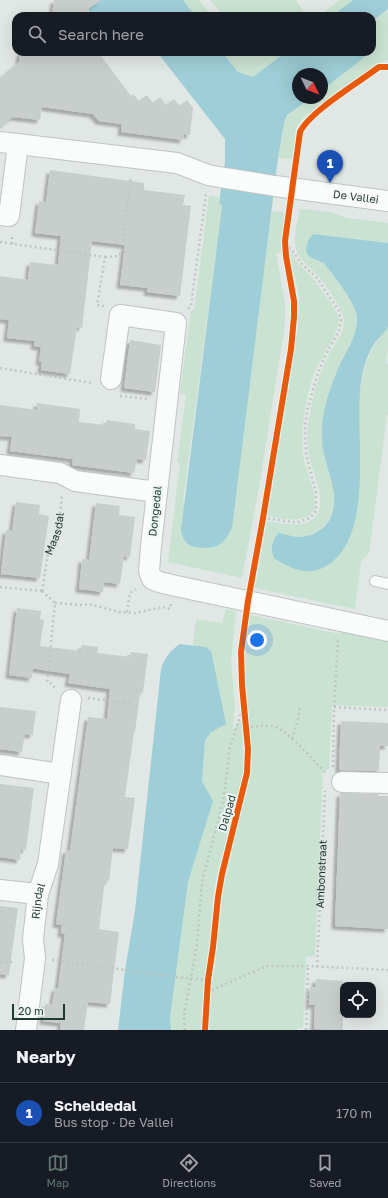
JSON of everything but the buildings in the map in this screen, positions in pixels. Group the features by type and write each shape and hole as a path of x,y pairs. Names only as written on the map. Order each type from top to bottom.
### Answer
{"street":[{"name":"De Vallei","path":"9,143 177,163 213,176 388,201"},
{"path":"0,215 9,216 9,143"},
{"path":"107,387 120,315 176,323"},
{"name":"Dongedal","path":"152,579 149,571 176,323"},
{"path":"0,465 60,473 75,481 157,492"},
{"path":"152,579 176,586 388,631"},
{"name":"Rijndal","path":"26,1030 35,958 33,939 38,894 48,864 71,700"},
{"path":"0,765 61,774"},
{"path":"334,778 388,783"},
{"path":"0,890 38,894"}],"lane":[{"path":"375,582 388,584"}],"path":[{"path":"0,242 105,256 119,256 122,250 133,158"},
{"path":"176,323 191,306 213,176"},
{"path":"285,238 286,256"},
{"path":"263,518 298,522 310,518 316,511 316,494 306,454 306,418 311,392 325,356 339,331 341,320 339,310 317,278 302,264 285,238"},
{"path":"105,256 97,305 114,307 120,315"},
{"path":"0,368 92,382 167,402"},
{"path":"262,526 264,510"},
{"path":"127,612 130,593 152,579"},
{"path":"0,587 42,591 55,603 89,604 119,612 134,613 163,607 170,609 176,586"},
{"path":"55,603 47,682 52,684 56,691 71,700 85,698 130,703"},
{"path":"334,778 332,773 334,707 339,621"},
{"path":"243,701 247,734"},
{"path":"185,1030 184,1015 197,944 202,882 223,802 230,746 243,701"},
{"path":"292,739 298,720 300,705"},
{"path":"334,707 388,710"},
{"path":"246,728 271,726 278,728 334,778"},
{"path":"35,958 176,977 190,978 209,976 207,1000"},
{"path":"207,992 267,966 308,966 388,970"},
{"path":"306,1030 308,966"}],"green space":[{"path":"183,0 199,0 209,12 192,12"},
{"path":"210,0 296,0 304,12 220,12"},
{"path":"340,0 353,0 337,12 324,12"},
{"path":"386,11 388,13 388,60 376,65 328,100 328,85 365,56 376,56 376,18"},
{"path":"225,56 281,56 253,77 238,72"},
{"path":"303,104 323,104 302,119 296,129 292,159 278,158 284,123 287,115"},
{"path":"209,196 219,197 219,203 222,206 183,502 212,549 226,539 272,211 286,213 281,252 276,254 285,303 285,324 259,488 242,578 168,562 180,463 177,462 186,395 180,393 191,311 194,310"},
{"path":"300,209 330,212 347,218 388,223 388,243 313,234 311,258 320,260 324,263 351,302 357,319 357,328 348,348 324,449 325,461 334,485 334,504 328,521 315,534 307,537 297,537 285,534 272,544 271,551 275,559 300,571 321,568 363,374 368,357 376,342 388,327 386,364 388,364 388,414 369,553 361,561 355,609 255,588 267,521 286,524 306,523 316,516 319,510 320,494 308,448 308,425 317,382 327,358 341,335 344,325 343,316 334,298 320,278 301,259 296,250 295,237"},
{"path":"292,253 299,264 319,286 335,309 339,319 333,338 314,374 310,385 305,413 302,441 303,455 315,499 315,505 313,511 309,515 304,518 292,520 268,516 297,334 299,295 290,256"},
{"path":"226,609 236,611 231,661 235,707 233,729 240,720 242,721 244,774 216,880 213,899 210,947 202,1008 202,1030 171,1030 170,1018 188,882 213,801 202,781 205,741 211,732 205,647 193,646 196,619 222,623"},
{"path":"250,615 340,634 341,629 388,638 388,707 332,705 329,769 323,770 315,956 306,957 303,1028 298,1028 297,1030 208,1030 221,897 226,866 247,792 251,772 251,746 245,670 245,655"}],"water":[{"path":"90,0 183,0 192,12 90,12"},
{"path":"353,0 388,0 388,9 376,18 376,12 337,12"},
{"path":"160,56 225,56 238,72 253,77 281,56 365,56 328,85 328,68 292,68 292,104 303,104 287,115 284,123 278,158 232,528 227,537 219,545 208,548 199,548 191,546 185,541 181,530 222,206 219,203 225,162 225,139"},
{"path":"313,234 388,243 388,327 371,349 361,380 359,413 360,484 358,507 353,529 344,548 331,563 316,570 302,571 275,559 272,553 272,546 279,533 301,537 310,535 322,529 328,522 332,513 334,496 323,448 323,416 333,381 353,338 357,324 357,317 352,304 338,282 324,263 312,258 307,253 306,246"},
{"path":"180,644 205,647 211,651 226,724 211,732 205,741 202,781 213,801 188,882 170,1018 171,1030 118,1030 125,970 135,911 161,669 168,655"}],"cycle path":[{"name":"Dalpad","path":"205,1030 208,980 218,897 222,874 247,773 248,749 242,685 241,652 248,601 291,349 294,301 286,256 285,241 300,132 312,117 332,100 379,67 388,67"}],"place":[{"name":"Scheldedal","path":"330,183"}]}
